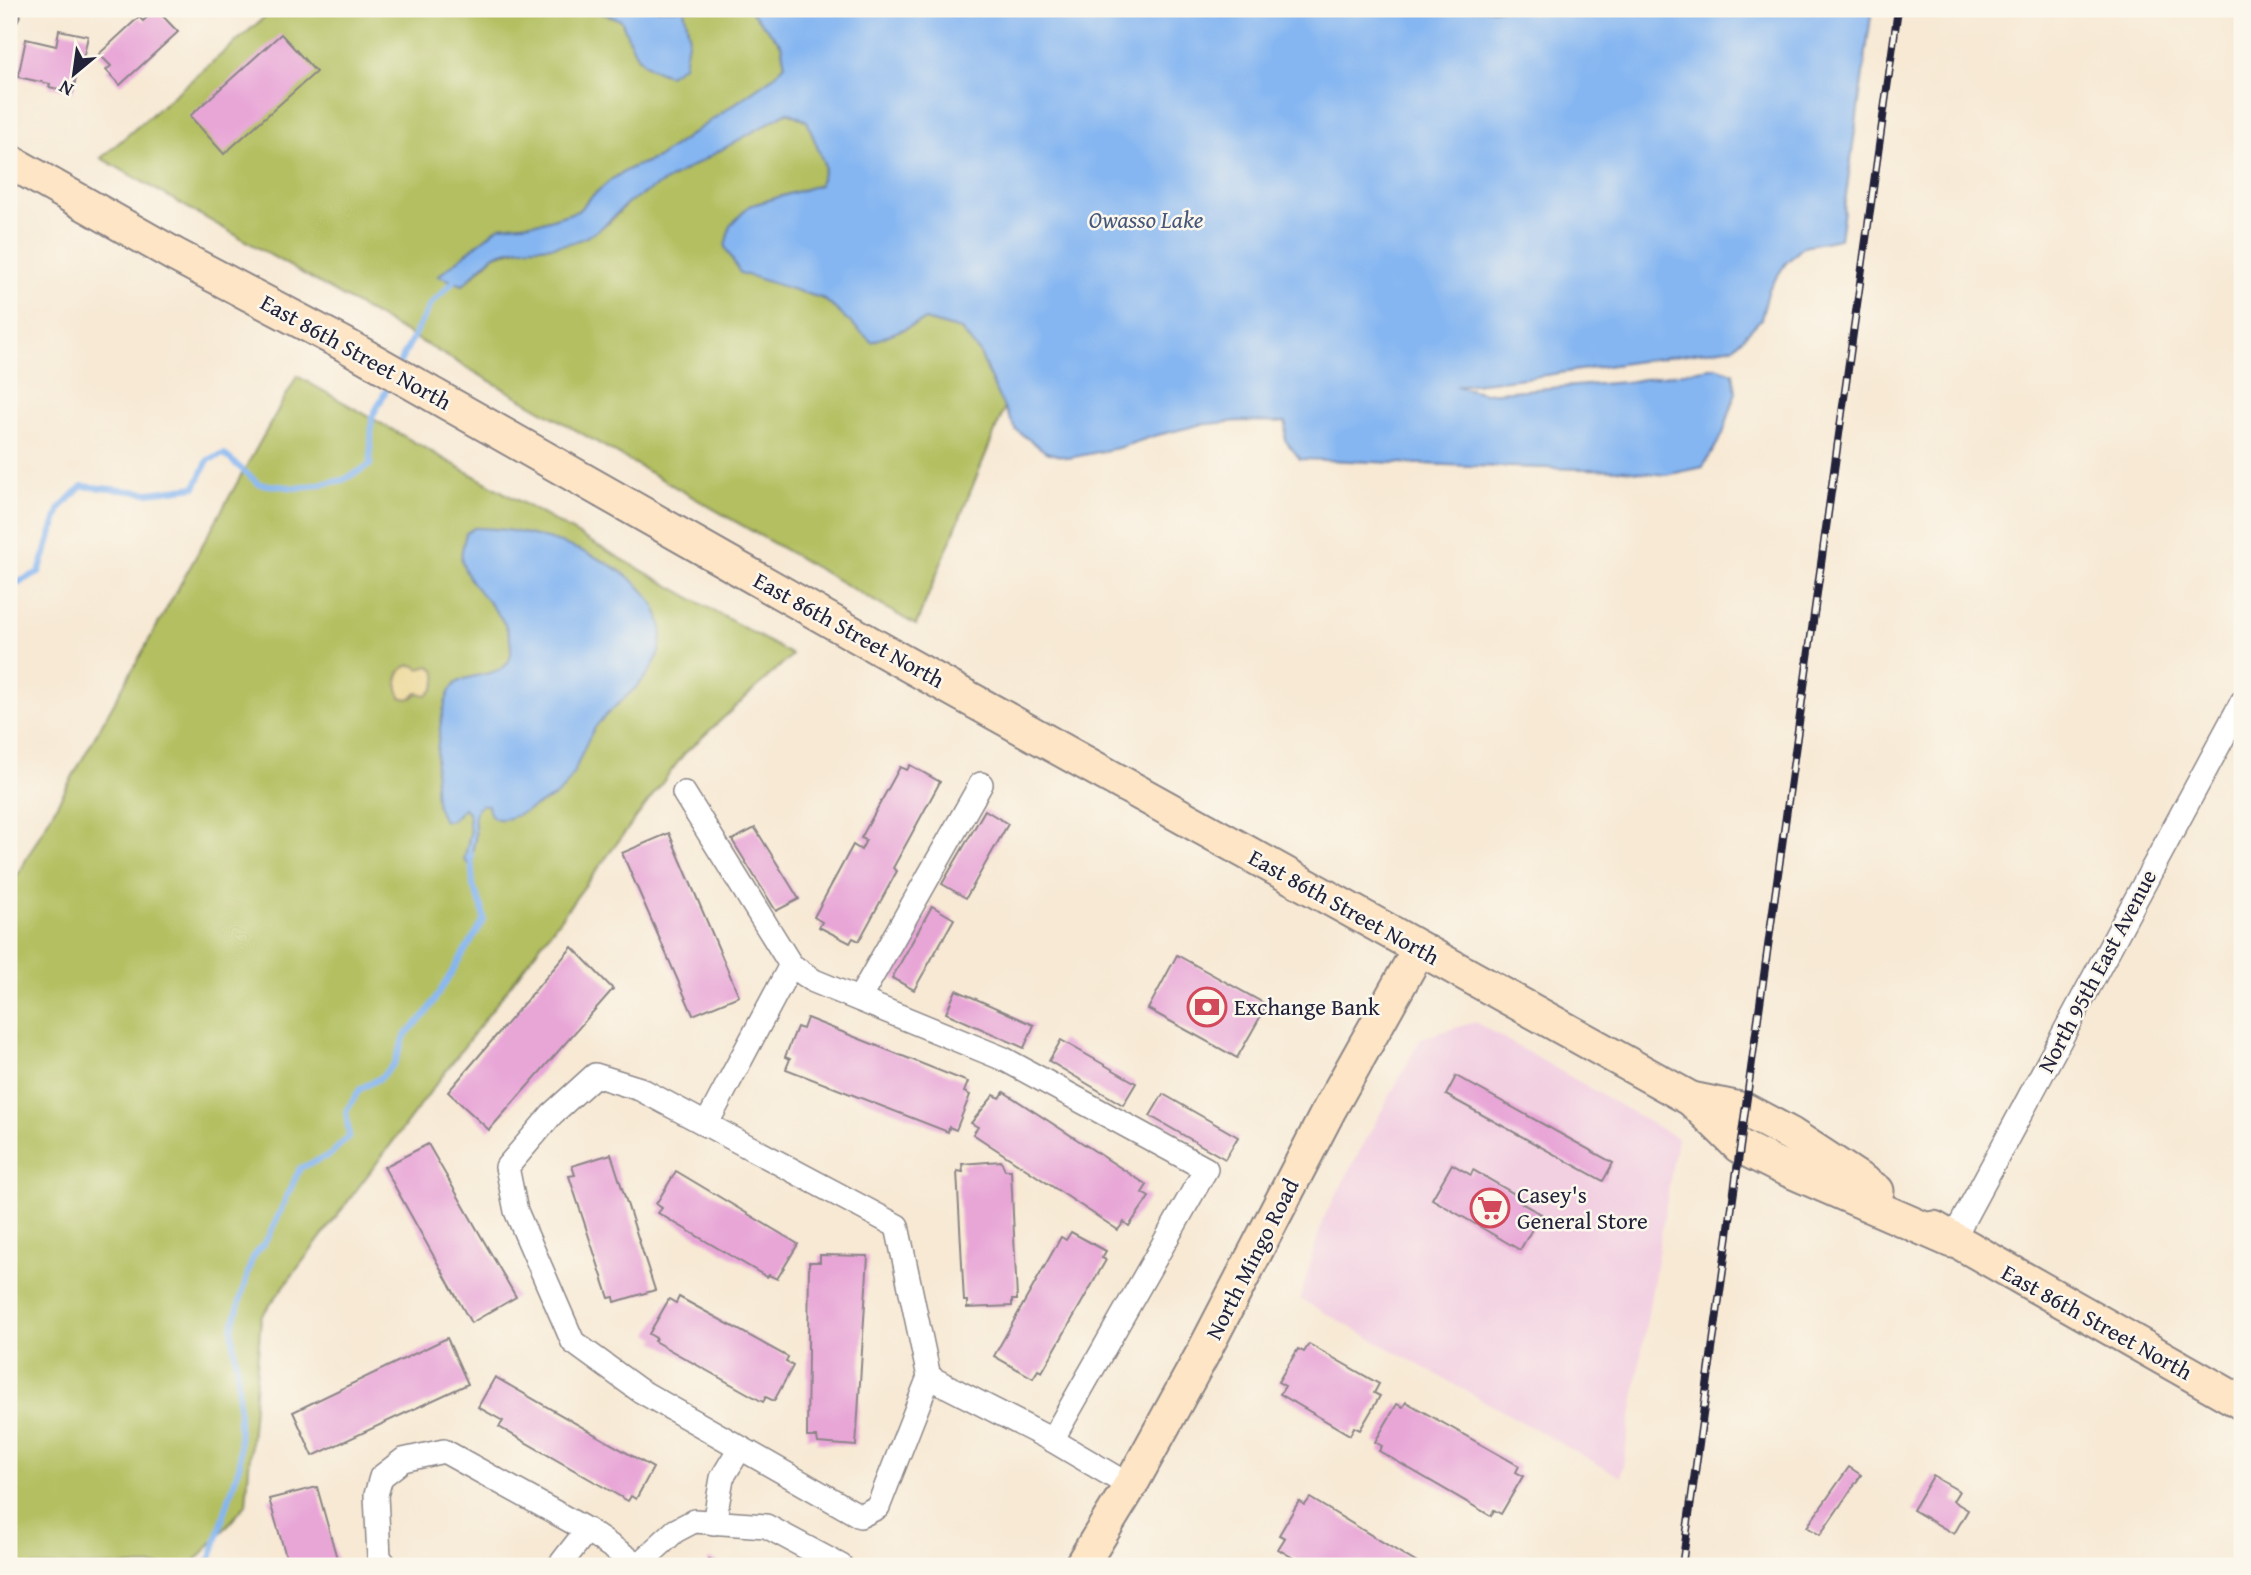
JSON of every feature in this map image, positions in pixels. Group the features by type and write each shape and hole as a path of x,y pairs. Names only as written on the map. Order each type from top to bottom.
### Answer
{"street":[{"name":"East 86th Street North","path":"9,161 175,255 342,343 898,659 1691,1099 1745,1110 1790,1134 1952,1241 2242,1403"},
{"name":"North 95th East Avenue","path":"1952,1241 2242,702"},
{"path":"859,999 981,785"},
{"path":"684,793 791,965 814,981 1004,1059 1206,1169 1052,1440"},
{"name":"North Mingo Road","path":"1081,1566 1130,1486 1202,1355 1329,1110 1419,948"},
{"path":"706,1125 791,965"},
{"path":"595,1074 640,1089 897,1226 929,1377 878,1507 860,1516 639,1390 573,1342 516,1211 507,1167 552,1114 595,1074"},
{"path":"929,1377 1052,1440 1130,1486"},
{"path":"715,1523 722,1478 740,1448"},
{"path":"386,1566 379,1557 376,1495 381,1477 403,1460 444,1451 587,1530 638,1565 675,1531 694,1521 766,1525 841,1566"},
{"path":"559,1566 587,1530"}],"shaded area":[{"path":"1475,1022 1677,1138 1621,1477 1300,1299 1323,1219 1421,1038"}],"green space":[{"path":"274,9 591,9 621,20 638,58 689,35 684,9 753,9 753,13 781,44 785,65 773,77 657,158 612,179 578,211 543,222 500,226 463,285 495,255 526,247 557,246 609,223 627,203 788,112 807,121 825,167 819,185 749,206 740,272 824,299 846,318 900,331 925,320 961,330 980,353 1005,407 916,625 101,158"},
{"path":"297,376 792,655 684,754 261,1317 246,1505 191,1566 9,1566 9,890"}],"sand":[{"path":"410,665 419,669 430,666 435,670 436,684 427,695 417,693 410,698 401,697 398,687 399,674"}],"water":[{"path":"591,9 684,9 689,35 684,65 669,75 649,67 637,55 621,20"},
{"name":"Owasso Lake","path":"753,9 1872,9 1840,239 1804,246 1786,263 1769,289 1761,319 1734,347 1456,386 1485,393 1626,382 1716,367 1733,373 1736,392 1723,434 1703,467 1666,475 1623,470 1300,459 1285,440 1286,422 1239,421 1199,425 1118,448 1069,458 1046,452 1016,430 980,353 961,330 925,320 872,342 824,299 740,273 725,247 730,226 749,206 819,185 825,167 807,121 788,112 627,203 603,226 586,237 566,244 502,252 487,261 463,285 438,276 500,226 543,222 578,211 612,179 657,158 773,77 785,65 781,44 752,13"},
{"path":"474,528 500,529 532,535 598,558 627,576 649,598 661,623 659,652 654,664 640,683 597,725 564,788 551,799 509,818 495,818 490,814 488,805 481,805 476,812 475,840 469,864 464,860 470,834 468,812 464,808 452,820 444,821 437,804 435,776 444,706 454,685 504,667 511,653 510,639 500,616 475,587 463,565 462,553 466,533"}],"building":[{"path":"9,9 23,10 15,26 11,23 9,27"},
{"path":"156,9 178,32 120,85 106,70 111,66 99,54 139,17 143,21"},
{"path":"210,9 234,9 234,10 212,15"},
{"path":"59,30 88,36 73,92 18,77 26,39 56,46"},
{"path":"281,34 316,72 224,154 190,116"},
{"path":"910,765 940,782 893,868 897,871 859,941 853,938 850,943 819,927 822,922 814,917 853,845 861,850 866,840 861,838 900,767 907,770"},
{"path":"985,810 1008,824 966,898 942,884"},
{"path":"755,828 799,899 776,911 732,840"},
{"path":"669,833 739,996 693,1015 622,853"},
{"path":"932,906 954,919 914,990 892,978"},
{"path":"572,947 613,989 489,1130 448,1092"},
{"name":"Exchange Bank","path":"1177,955 1267,1005 1237,1058 1148,1009"},
{"path":"956,990 1034,1025 1024,1048 946,1013"},
{"path":"807,1018 968,1082 964,1092 970,1095 956,1130 949,1127 948,1132 786,1069 790,1059 785,1057 797,1027 803,1029"},
{"path":"1061,1040 1136,1083 1123,1105 1049,1061"},
{"path":"1456,1076 1613,1163 1603,1181 1446,1095"},
{"path":"1004,1092 1147,1185 1142,1193 1149,1197 1129,1226 1124,1222 1118,1230 973,1134 978,1127 971,1123 994,1095 1000,1098"},
{"path":"1163,1094 1238,1137 1225,1159 1150,1116"},
{"path":"428,1144 516,1297 471,1323 384,1167"},
{"path":"611,1154 655,1290 615,1302 614,1297 609,1298 569,1176 575,1175 572,1166"},
{"path":"1001,1161 1005,1170 1011,1170 1017,1300 1012,1300 1012,1306 967,1308 967,1301 964,1301 957,1171 963,1172 962,1164"},
{"name":"Casey's General Store","path":"1452,1164 1471,1175 1473,1170 1523,1199 1521,1203 1541,1214 1520,1250 1432,1199"},
{"path":"676,1171 798,1244 777,1279 769,1275 767,1277 658,1213 662,1208 656,1204"},
{"path":"1071,1232 1106,1251 1102,1258 1106,1260 1042,1372 1038,1370 1033,1378 994,1356 1061,1237 1066,1240"},
{"path":"820,1255 868,1256 856,1446 818,1443 817,1437 807,1437 809,1262 820,1262"},
{"path":"679,1297 788,1357 786,1362 793,1366 774,1401 766,1397 763,1402 654,1341 656,1338 649,1334 669,1299 676,1303"},
{"path":"447,1338 468,1384 313,1456 293,1412"},
{"path":"1309,1344 1379,1384 1374,1393 1380,1396 1360,1430 1354,1427 1350,1435 1280,1394 1285,1386 1278,1382 1298,1349 1304,1352"},
{"path":"495,1377 653,1468 636,1499 631,1496 628,1501 499,1427 503,1421 478,1407"},
{"path":"1406,1402 1519,1466 1516,1472 1523,1476 1501,1514 1494,1510 1491,1516 1379,1451 1382,1446 1375,1442 1397,1404 1403,1407"},
{"path":"1849,1467 1861,1475 1820,1535 1807,1527"},
{"path":"1933,1476 1959,1491 1953,1501 1968,1510 1954,1534 1913,1510"},
{"path":"317,1487 339,1566 289,1566 269,1499"},
{"path":"1310,1498 1422,1566 1307,1566 1278,1549 1285,1538 1279,1535 1299,1501 1305,1505"},
{"path":"709,1559 728,1566 706,1566"}],"waterway":[{"path":"399,364 430,305 457,278"},
{"path":"9,587 39,572 60,508 82,486 149,493 195,487 208,460 224,454 259,484 298,488 343,480 370,465 372,417 390,383"},
{"path":"202,1566 211,1558 240,1463 238,1380 232,1329 252,1259 269,1236 300,1168 330,1155 349,1136 346,1111 360,1089 380,1078 394,1064 406,1034 426,1014 484,920 473,886 471,854"}],"railway":[{"path":"1682,1566 1898,9"}],"place":[{"name":"Exchange Bank","path":"1207,1007"},
{"name":"Casey's General Store","path":"1490,1208"}]}
